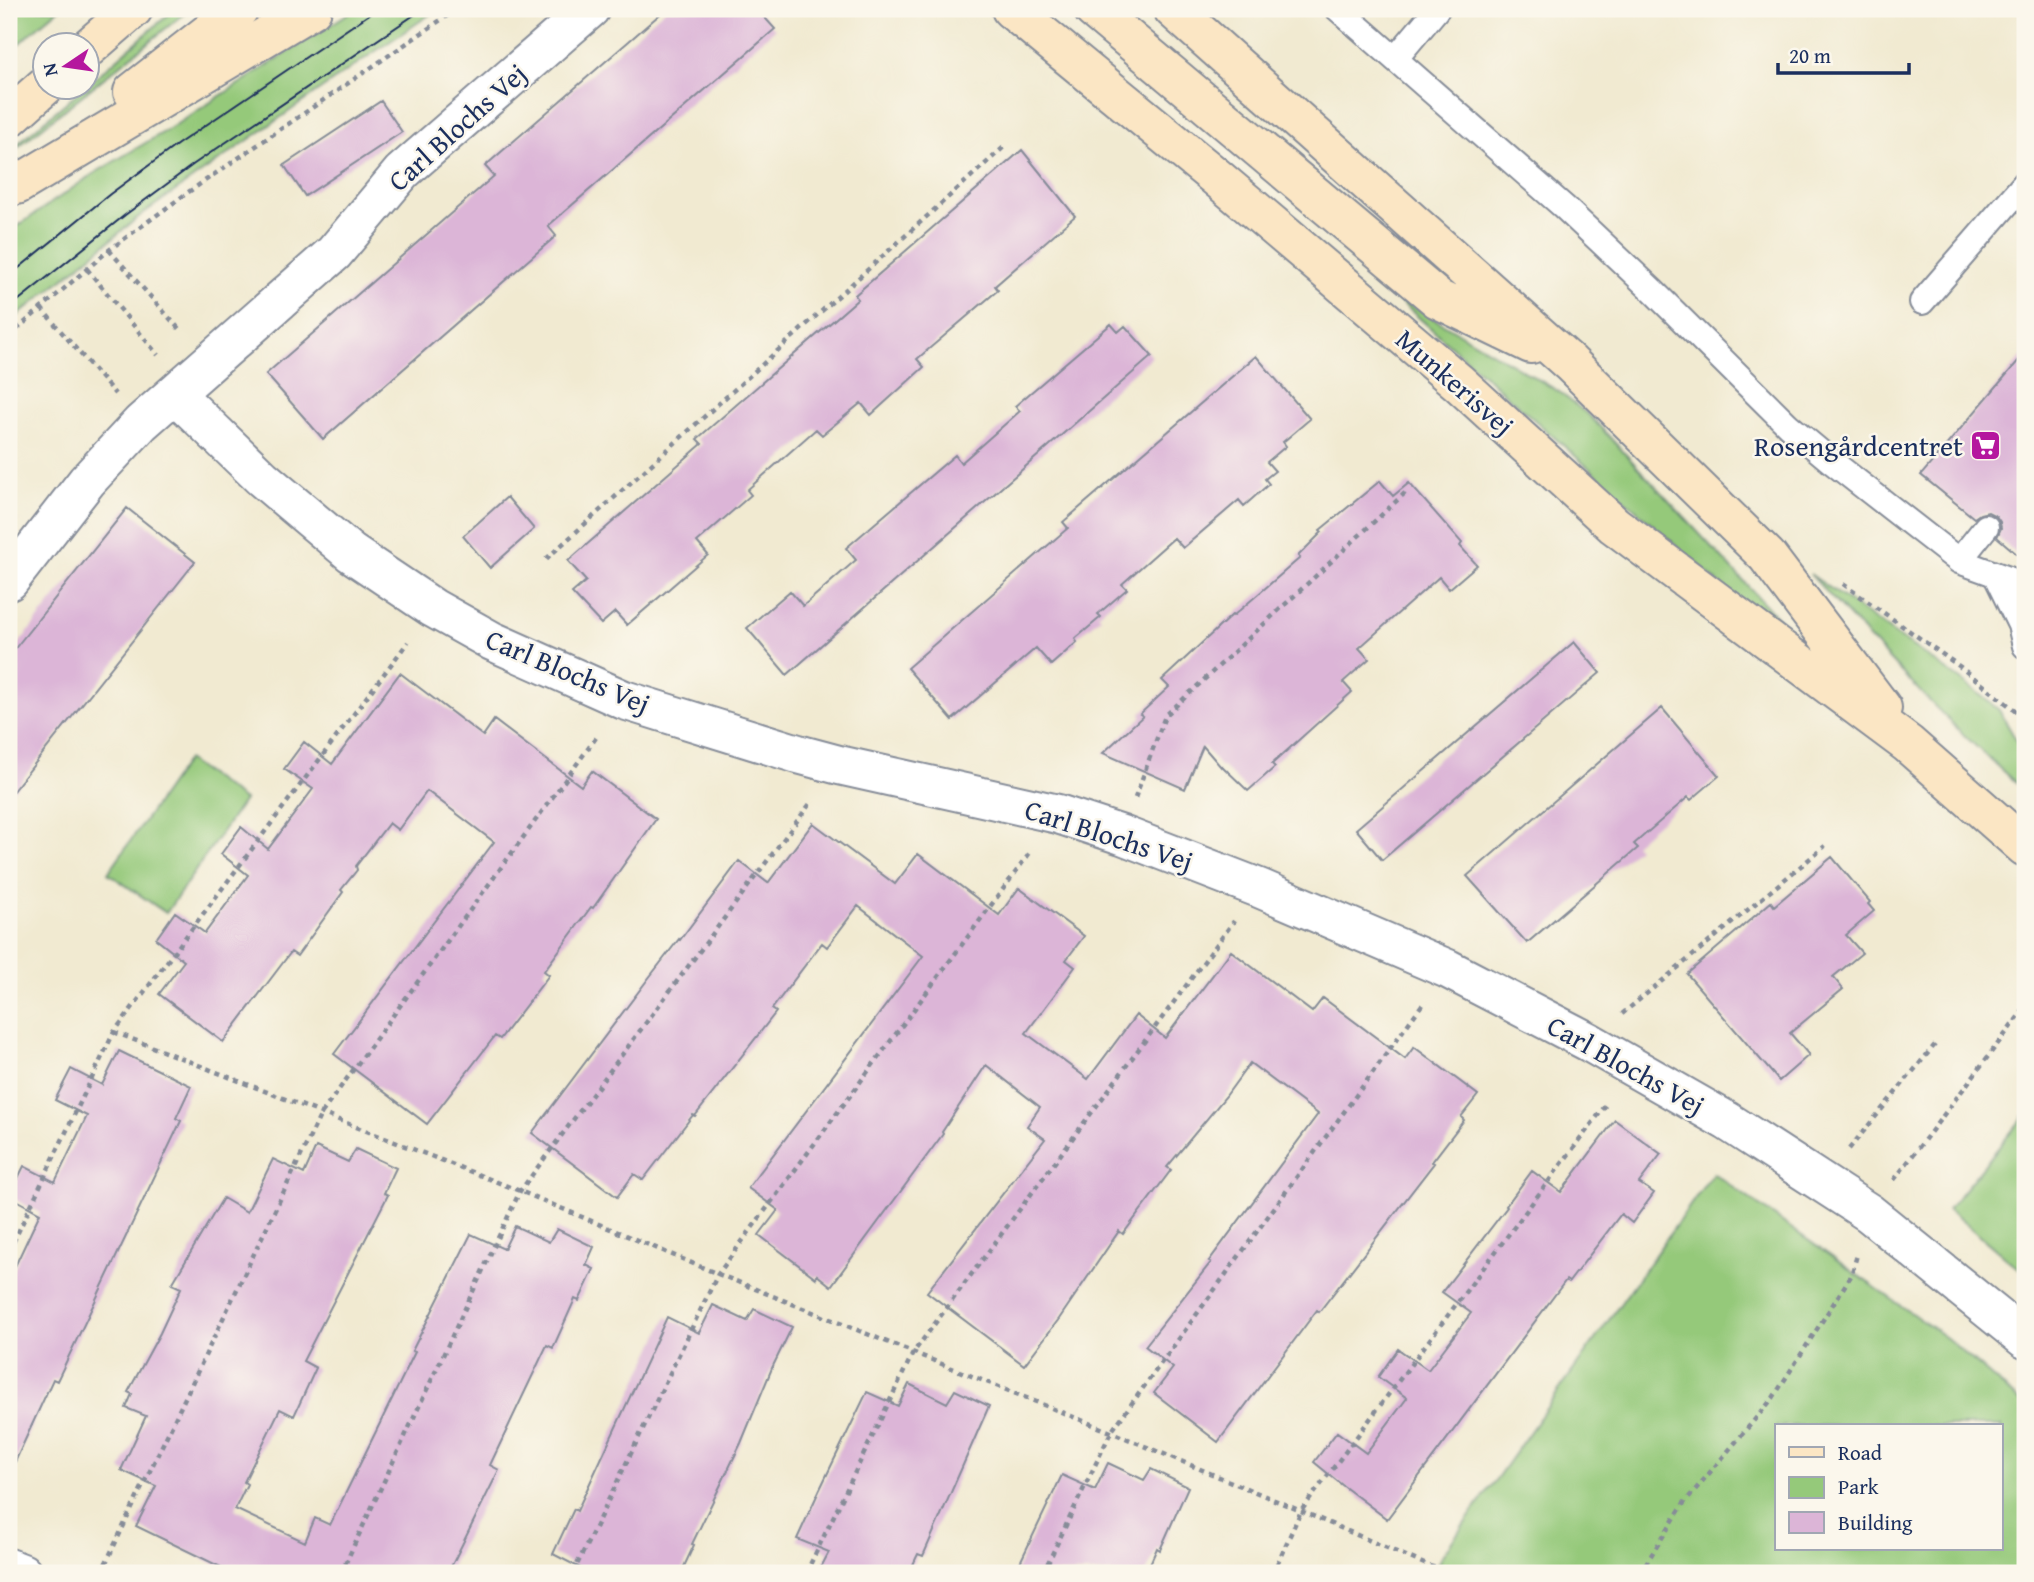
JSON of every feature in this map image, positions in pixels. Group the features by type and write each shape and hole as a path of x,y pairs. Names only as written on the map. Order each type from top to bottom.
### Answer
{"main road":[{"path":"102,36 133,9"},
{"path":"13,188 239,9"},
{"path":"13,188 312,9"},
{"name":"Munkerisvej","path":"1011,9 1216,177 1459,383 1614,524 1908,744 2025,847"},
{"path":"1093,9 1438,299 1570,363"},
{"name":"Munkerisvej","path":"1173,9 1570,363 1767,556 1908,744"},
{"path":"9,118 32,97"}],"street":[{"name":"Carl Blochs Vej","path":"9,581 87,481 141,423 334,253 402,172 590,9"},
{"name":"Carl Blochs Vej","path":"175,394 262,478 351,553 433,608 492,641 624,700 839,765 1058,814 1122,835 1259,888 1448,969 1589,1042 1727,1121 1869,1213 2025,1339"},
{"path":"9,1568 22,1573"}],"lane":[{"path":"1338,9 1564,207 1788,425 1959,561 2025,585"},
{"path":"1395,59 1437,9"},
{"path":"1922,302 2025,183"},
{"path":"1959,561 1986,527"},
{"path":"1995,574 2020,625 2025,646"}],"path":[{"path":"9,336 109,250 187,193 457,9"},
{"path":"546,559 1004,147"},
{"path":"109,250 210,363"},
{"path":"87,269 156,351 175,394"},
{"path":"41,308 141,423"},
{"path":"1122,835 1165,716 1405,493"},
{"path":"1839,581 1959,666 2025,718"},
{"path":"9,1251 114,1032 433,608"},
{"path":"101,1573 321,1114 624,700"},
{"path":"341,1573 520,1191 839,765"},
{"path":"573,1573 718,1274 1058,814"},
{"path":"1589,1042 1825,846"},
{"path":"806,1573 913,1353 1259,888"},
{"path":"1043,1573 1111,1432 1448,969"},
{"path":"1640,1573 1684,1503 1773,1398 1851,1276 1869,1213 2025,1008"},
{"path":"114,1032 520,1191 1111,1432 1429,1566 1457,1573"},
{"path":"1821,1182 1938,1041"},
{"path":"1272,1573 1301,1511 1634,1067"}],"green space":[{"path":"9,9 59,9 32,32 9,52"},
{"path":"175,9 190,9 102,79 102,72"},
{"path":"355,9 438,9 141,215 9,323 9,232 93,174 169,129"},
{"path":"67,102 74,102 9,154 9,151"},
{"path":"1392,294 1558,391 1591,417 1787,628 1789,639 1781,638"},
{"path":"1810,574 1999,710 2025,762 2025,791 1914,686"},
{"path":"187,760 244,800 166,913 108,873"},
{"path":"2025,1115 2025,1274 1948,1209"},
{"path":"1713,1173 1948,1339 2025,1406 2025,1573 1433,1573 1441,1557"}],"building":[{"path":"666,9 757,9 775,29 548,226 556,236 323,439 266,374 494,176 485,166"},
{"path":"381,101 402,132 305,196 284,165"},
{"path":"1022,150 1075,216 995,286 998,290 917,359 924,367 871,415 861,403 822,435 816,429 747,490 751,495 697,542 708,555 627,625 615,612 601,624 572,593 586,581 568,561 702,444 697,439 858,299 855,295"},
{"path":"1111,324 1118,332 1125,326 1152,356 787,675 747,628 790,591 803,606 856,560 846,548 955,455 961,463 1020,411 1015,406"},
{"name":"Rosengårdcentret","path":"2025,353 2025,561 1997,537 2001,528 1996,516 1988,512 1974,518 1921,475"},
{"path":"1256,356 1310,419 1283,442 1286,446 1267,462 1275,471 1265,479 1269,484 1244,506 1239,500 1183,548 1174,538 1122,584 1127,589 1098,614 1101,617 1075,639 1077,642 1051,665 1036,648 952,720 907,668 1068,528 1063,522"},
{"path":"1380,481 1393,496 1409,483 1462,543 1460,546 1477,565 1449,589 1439,577 1359,648 1369,659 1343,682 1352,692 1272,764 1275,767 1248,791 1221,767 1203,746 1185,789 1103,753 1143,716 1140,714 1169,687 1162,680 1232,615 1300,558 1298,556 1322,532 1320,530"},
{"path":"507,497 534,529 490,568 463,536"},
{"path":"127,508 195,562 9,796 9,656"},
{"path":"1574,642 1600,673 1382,860 1356,829"},
{"path":"400,673 483,736 494,720 581,786 592,771 656,819 544,971 549,975 500,1039 495,1036 427,1124 334,1054 494,842 427,791 398,830 389,823 356,866 357,870 341,890 343,892 297,956 291,952 223,1042 159,994 184,961 156,939 175,912 205,933 248,875 221,854 241,827 268,849 313,789 284,769 304,742 332,764"},
{"path":"1662,708 1719,776 1691,800 1688,797 1634,844 1638,848 1527,943 1467,876"},
{"path":"813,823 895,884 918,854 999,915 1019,888 1084,936 1066,960 1075,967 1026,1033 1088,1079 1136,1015 1165,1038 1231,951 1312,1012 1323,998 1405,1059 1414,1047 1478,1095 1461,1117 1464,1120 1432,1162 1434,1163 1319,1312 1317,1310 1218,1442 1154,1393 1173,1368 1145,1346 1211,1262 1209,1261 1318,1114 1250,1063 1167,1167 1171,1170 1123,1234 1119,1231 1024,1365 927,1292 1045,1139 1027,1126 1040,1107 986,1065 943,1134 831,1286 817,1275 816,1278 759,1235 778,1210 748,1188 923,956 858,906 827,947 822,943 772,1009 776,1012 643,1180 634,1174 617,1197 532,1133 739,861 768,883"},
{"path":"1832,857 1870,902 1868,904 1874,911 1846,935 1862,953 1833,977 1843,989 1790,1033 1809,1055 1779,1081 1687,974 1771,902 1774,906"},
{"path":"119,1051 191,1086 176,1118 181,1121 57,1381 53,1379 9,1475 9,1279 40,1213 9,1196 24,1166 55,1182 87,1116 55,1100 71,1069 102,1085"},
{"path":"1615,1120 1661,1154 1639,1183 1654,1193 1632,1223 1621,1214 1569,1282 1566,1280 1387,1519 1314,1462 1337,1432 1366,1453 1407,1398 1378,1377 1398,1349 1428,1370 1471,1313 1442,1292 1532,1171 1561,1192"},
{"path":"316,1147 348,1162 356,1149 396,1168 384,1193 388,1195 303,1361 316,1368 294,1416 280,1409 244,1482 247,1484 235,1509 305,1542 315,1518 330,1525 471,1234 504,1249 515,1226 549,1242 557,1229 594,1247 586,1265 594,1269 579,1301 575,1299 553,1348 547,1345 490,1465 499,1470 448,1573 233,1573 136,1526 156,1486 121,1470 146,1416 126,1408 132,1394 128,1392 181,1288 172,1284 223,1198 247,1212 273,1159 304,1174"},
{"path":"713,1305 747,1321 754,1309 792,1327 681,1573 590,1573 553,1554 574,1509 577,1511 667,1317 699,1333"},
{"path":"909,1384 947,1403 955,1390 989,1406 923,1556 918,1554 909,1573 818,1573 829,1552 797,1539 819,1491 867,1392 898,1406"},
{"path":"1108,1463 1144,1480 1151,1469 1188,1487 1160,1550 1157,1548 1146,1573 1015,1573 1062,1475 1095,1490"}],"tram line":[{"path":"9,276 110,194 178,144 377,9"},
{"path":"9,308 125,215 194,164 423,9"}],"place":[{"name":"Rosengårdcentret","path":"1986,446"}]}
